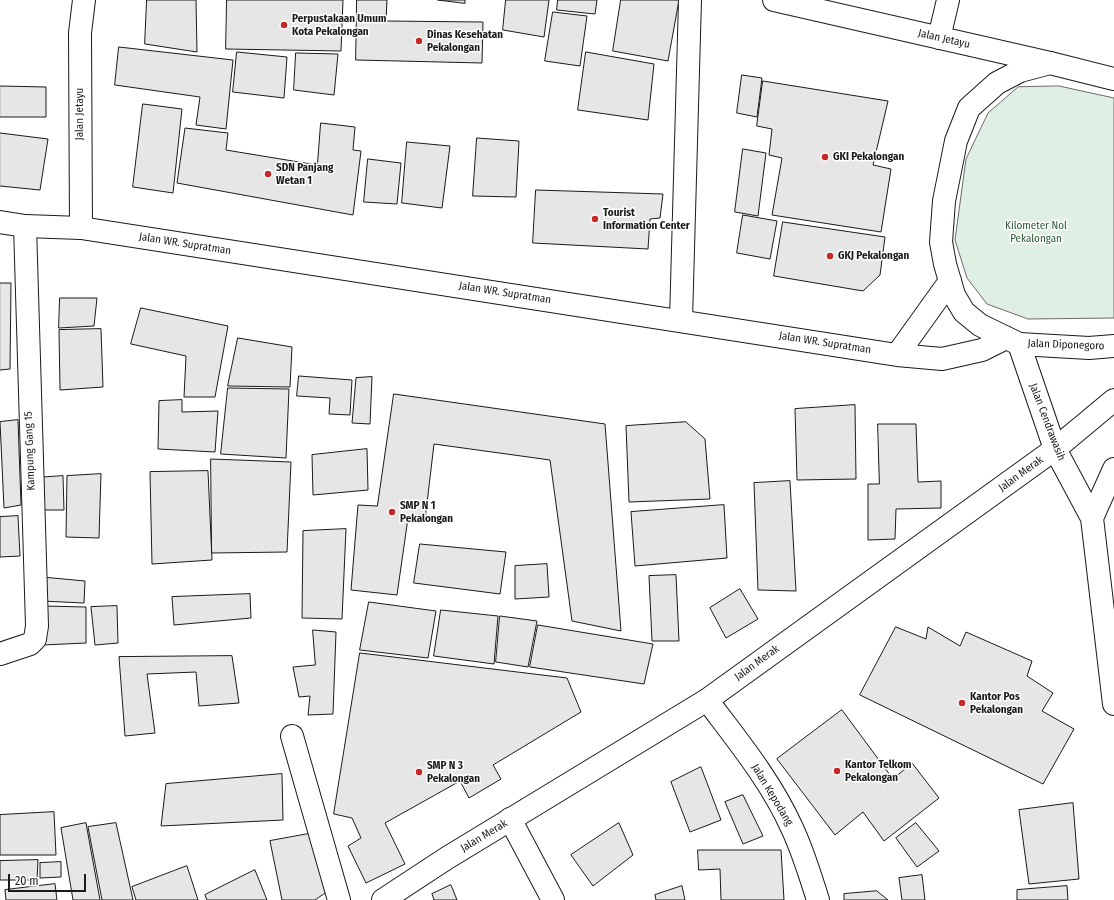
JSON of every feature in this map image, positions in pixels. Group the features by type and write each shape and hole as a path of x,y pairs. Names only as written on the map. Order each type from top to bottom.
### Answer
{"street":[{"name":"Jalan Jetayu","path":"81,228 80,41 84,0"},
{"path":"681,320 690,0"},
{"name":"Jalan Jetayu","path":"774,0 1114,79"},
{"path":"939,38 948,0"},
{"path":"1013,341 980,325 964,312 954,295 942,242 944,201 956,141 969,108 997,83 1020,71 1050,64"},
{"name":"Jalan WR. Supratman","path":"0,222 25,226 81,228 897,354 942,359 1013,341"},
{"name":"Kampung Gang 15","path":"0,654 30,644 35,639 37,626 25,226"},
{"path":"897,354 950,281"},
{"name":"Jalan Diponegoro","path":"1013,341 1088,348 1114,346"},
{"name":"Jalan Cendrawasih","path":"1013,341 1055,449 1092,518 1114,704"},
{"name":"Jalan Merak","path":"383,900 510,819 707,700 1055,449 1114,400"},
{"path":"1092,518 1114,469"},
{"name":"Jalan Kepodang","path":"707,700 742,745 775,796 794,833 818,900"},
{"path":"292,736 339,900"},
{"path":"510,819 553,900"}],"green space":[{"name":"Kilometer Nol Pekalongan","path":"1059,86 1114,98 1114,318 1028,319 987,304 967,278 955,240 966,159 988,113 1018,87"}],"building":[{"path":"147,0 196,0 197,52 145,44"},
{"name":"Perpustakaan Umum Kota Pekalongan","path":"227,0 343,0 341,51 226,49"},
{"name":"Dinas Kesehatan Pekalongan","path":"357,0 387,0 386,21 483,22 482,63 356,60"},
{"name":"Dinas Kesehatan Pekalongan","path":"438,0 465,0 465,3"},
{"path":"506,0 549,0 544,37 503,30"},
{"path":"558,0 597,0 595,14 557,10"},
{"path":"621,0 679,0 668,61 613,51"},
{"path":"553,12 587,16 580,66 545,61"},
{"path":"119,47 233,60 226,129 196,125 200,97 115,85"},
{"path":"237,52 287,57 284,98 233,92"},
{"path":"586,52 654,64 648,120 578,110"},
{"path":"296,53 338,54 334,95 294,90"},
{"path":"742,75 762,78 757,117 737,113"},
{"name":"GKI Pekalongan","path":"763,81 888,101 873,165 891,169 881,232 772,215 782,158 769,155 772,129 757,126"},
{"path":"0,86 46,87 46,117 0,117"},
{"path":"143,104 182,109 173,193 133,187"},
{"name":"SDN Panjang Wetan 1","path":"321,123 355,127 353,150 361,151 353,215 177,183 185,128 228,133 226,150 317,165"},
{"path":"0,133 48,139 40,190 0,186"},
{"path":"477,138 519,141 516,197 473,196"},
{"path":"407,142 450,146 442,208 402,203"},
{"path":"743,149 766,153 758,216 735,212"},
{"path":"368,159 401,163 397,204 364,202"},
{"name":"Tourist Information Center","path":"536,190 663,194 660,218 650,219 648,249 533,243"},
{"path":"743,215 777,221 770,259 737,253"},
{"name":"GKJ Pekalongan","path":"783,222 885,237 880,275 863,291 774,276"},
{"path":"0,283 11,283 10,369 0,370"},
{"path":"60,298 97,298 94,326 59,328"},
{"path":"141,308 228,326 215,397 184,397 186,356 131,344"},
{"path":"101,329 103,387 60,390 59,330"},
{"path":"238,338 292,347 290,387 228,386"},
{"path":"299,376 352,380 350,415 329,414 330,398 297,396"},
{"path":"372,377 370,424 352,423 356,378"},
{"path":"228,388 289,389 286,458 221,454"},
{"name":"SMP N 1 Pekalongan","path":"394,394 605,424 621,631 572,621 550,460 434,444 425,520 408,518 397,595 351,590 358,505 377,506"},
{"path":"182,400 182,412 218,411 215,452 158,449 159,401"},
{"path":"855,405 856,479 797,480 795,409"},
{"path":"18,420 21,505 4,508 0,422"},
{"path":"686,422 705,439 710,499 629,502 626,426"},
{"path":"878,424 916,424 918,482 941,481 941,508 896,509 895,539 868,540 868,484 879,484"},
{"path":"367,449 368,490 313,495 312,455"},
{"path":"211,459 291,462 287,552 212,553"},
{"path":"208,471 212,560 152,564 150,472"},
{"path":"101,474 99,538 66,537 67,476"},
{"path":"63,476 64,510 38,510 35,478"},
{"path":"790,481 796,591 758,590 754,483"},
{"path":"724,505 727,558 635,566 631,512"},
{"path":"18,516 20,556 0,557 0,517"},
{"path":"346,529 342,619 302,618 303,531"},
{"path":"420,544 506,552 500,594 414,583"},
{"path":"547,564 549,597 515,599 515,566"},
{"path":"676,575 679,641 652,641 649,576"},
{"path":"42,577 85,581 84,603 41,601"},
{"path":"740,589 758,619 726,638 710,608"},
{"path":"250,594 251,618 174,625 172,597"},
{"path":"369,602 436,611 428,658 360,650"},
{"path":"43,606 86,607 86,643 43,645"},
{"path":"117,606 118,643 95,645 91,607"},
{"path":"441,610 498,616 494,664 434,656"},
{"path":"500,616 537,621 528,667 496,662"},
{"path":"538,625 653,644 644,684 530,667"},
{"name":"Kantor Pos Pekalongan","path":"896,627 926,639 928,627 960,646 966,632 1032,661 1027,676 1053,693 1042,711 1074,729 1043,784 860,695"},
{"path":"313,630 336,632 333,714 308,715 310,696 299,697 293,667 315,665"},
{"name":"SMP N 3 Pekalongan","path":"360,653 567,678 581,712 493,765 501,779 469,798 460,781 385,823 405,864 366,883 348,846 361,838 352,818 334,814"},
{"path":"232,656 239,703 199,706 196,672 147,674 155,733 125,736 119,657"},
{"name":"Kantor Telkom Pekalongan","path":"842,710 893,779 912,763 939,798 884,841 863,812 835,835 777,759"},
{"path":"701,767 721,820 690,832 671,782"},
{"path":"282,774 283,820 161,826 166,784"},
{"path":"743,795 763,836 743,844 725,802"},
{"path":"1073,803 1079,879 1029,884 1019,810"},
{"path":"54,812 56,855 0,855 0,815"},
{"path":"86,823 100,900 73,900 61,828"},
{"path":"116,823 133,900 102,900 88,827"},
{"path":"619,823 633,855 593,886 571,855"},
{"path":"916,823 939,851 917,867 896,838"},
{"path":"319,832 328,891 315,900 282,900 270,841"},
{"path":"698,850 781,850 784,900 721,900 720,869 699,870"},
{"path":"38,860 37,880 0,880 0,861"},
{"path":"61,862 61,877 40,878 40,863"},
{"path":"187,866 198,900 136,900 132,887"},
{"path":"255,870 267,900 207,900 205,895"},
{"path":"922,875 925,900 902,900 899,878"},
{"path":"55,884 57,900 6,900 5,890"},
{"path":"451,885 457,900 434,900 432,894"},
{"path":"682,886 685,900 656,900 655,895"},
{"path":"1067,886 1068,900 1017,900 1017,890"},
{"path":"877,891 888,900 844,900 844,894"}],"place":[{"name":"Perpustakaan Umum Kota Pekalongan","path":"284,25"},
{"name":"Dinas Kesehatan Pekalongan","path":"419,41"},
{"name":"GKI Pekalongan","path":"825,157"},
{"name":"SDN Panjang Wetan 1","path":"268,174"},
{"name":"Tourist Information Center","path":"595,219"},
{"name":"GKJ Pekalongan","path":"830,256"},
{"name":"SMP N 1 Pekalongan","path":"392,512"},
{"name":"Kantor Pos Pekalongan","path":"962,703"},
{"name":"Kantor Telkom Pekalongan","path":"837,771"},
{"name":"SMP N 3 Pekalongan","path":"419,772"}]}
